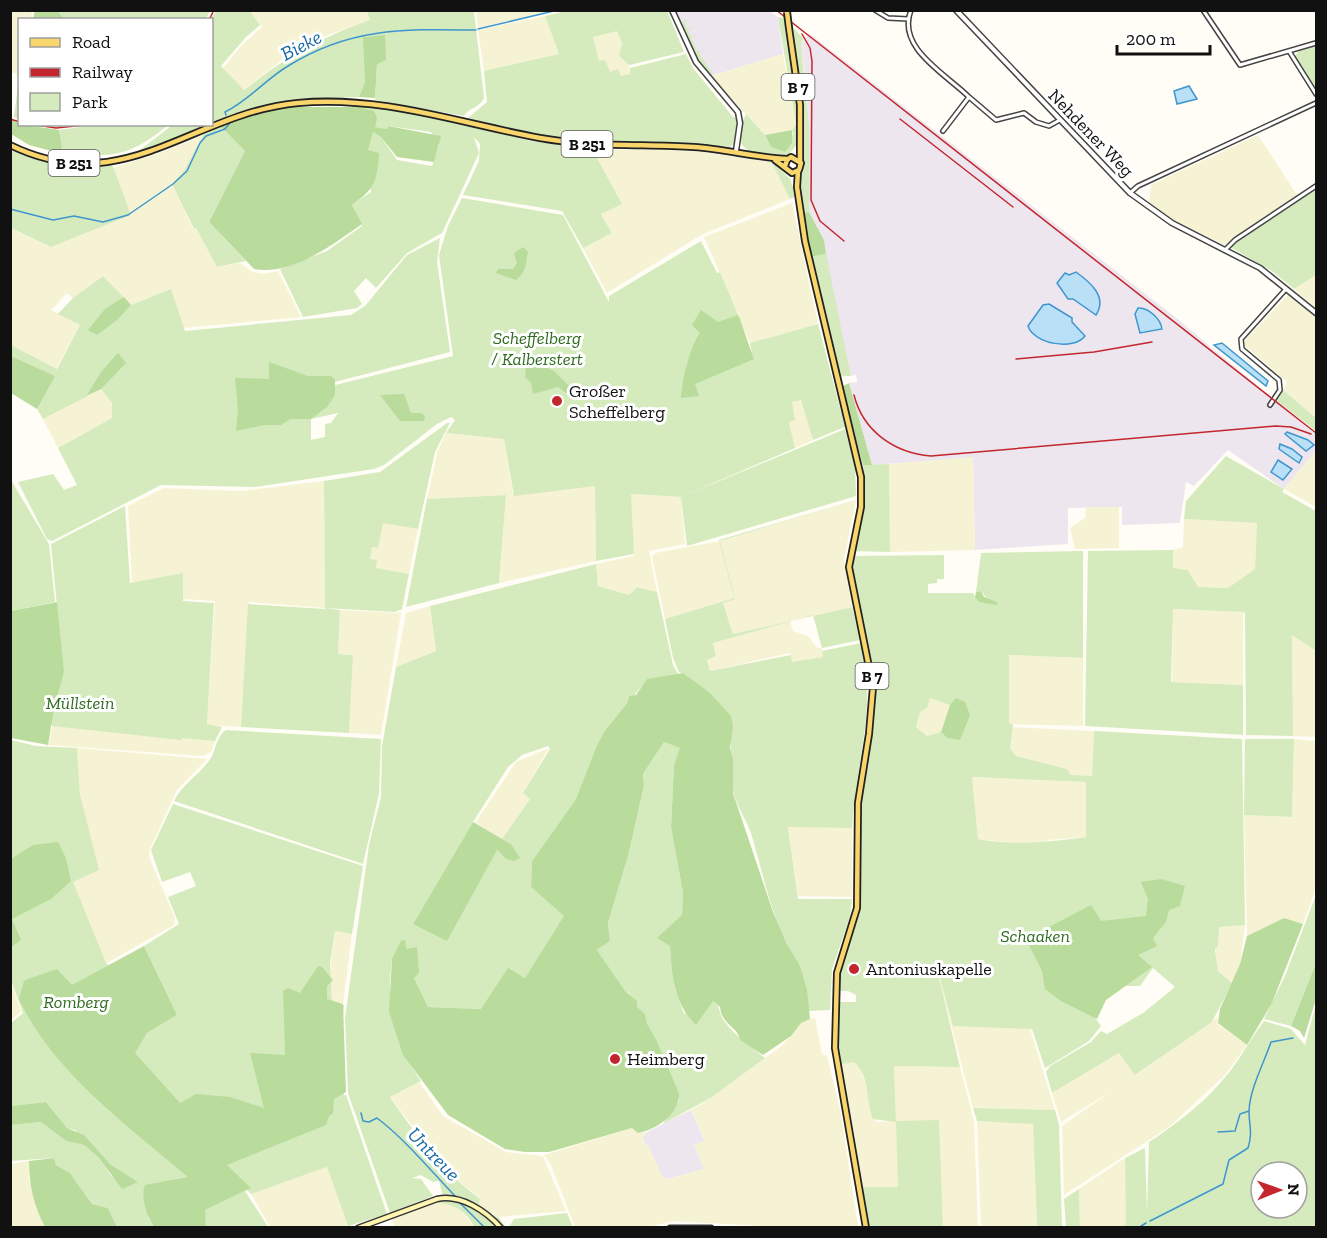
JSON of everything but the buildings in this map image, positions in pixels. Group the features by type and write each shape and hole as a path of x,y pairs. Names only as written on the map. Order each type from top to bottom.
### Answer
{"main road":[{"name":"B 7","path":"787,11 800,105 800,161 797,187 807,248 861,477 861,507 849,567 873,687 869,734 858,803 857,908 837,973 835,1048 866,1227"},
{"name":"B 251","path":"12,146 61,162 95,164 119,161 151,152 243,114 308,102 381,105 568,142 736,151 773,158 790,158"},
{"path":"785,166 799,147"},
{"name":"B 251","path":"773,158 785,166"},
{"path":"790,158 800,161"},
{"name":"B 7","path":"785,166 797,187"},
{"path":"789,172 798,171"},
{"path":"358,1227 437,1199 457,1199 490,1217 501,1227"},
{"path":"670,1227 711,1227"}],"street":[{"path":"672,10 696,62 738,112 740,123 736,151"},
{"path":"875,10 888,18 908,19"},
{"path":"911,10 908,19 908,35 916,48 996,120 1024,113 1036,122 1049,126 1058,120"},
{"name":"Nehdener Weg","path":"956,10 1058,120 1130,193 1172,223 1226,249 1287,287 1317,313"},
{"path":"1203,10 1240,65 1317,43"},
{"path":"1289,51 1317,94"},
{"path":"943,131 969,97"},
{"path":"1130,193 1138,186 1317,102"},
{"path":"1226,249 1235,240 1317,186"},
{"path":"1270,405 1280,390 1279,380 1239,344 1287,287"}],"shaded area":[{"path":"476,10 553,10 553,11 478,28"},
{"path":"10,11 32,11 31,18 18,18 18,74 11,72"},
{"path":"250,11 367,11 370,20 328,35 286,57 243,90 223,68 240,47 262,27"},
{"path":"675,11 769,11 778,17 783,54 711,76 696,56"},
{"path":"545,16 559,54 484,71 478,30"},
{"path":"617,31 622,43 619,56 629,65 630,74 620,77 599,62 593,37"},
{"path":"810,34 1174,316 1316,435 1316,451 1284,489 1228,450 1194,486 1186,482 1180,523 1122,525 1122,507 1068,508 1068,544 975,550 973,458 872,465 849,383 857,382 857,379 856,375 851,376 828,274 824,240 809,212 807,92 801,43"},
{"path":"783,54 796,124 792,130 765,135 711,76"},
{"path":"203,135 185,169 172,184 193,229 196,228 217,267 240,263 253,272 263,274 278,271 301,317 183,328 171,289 131,305 103,276 73,298 67,293 51,310 80,325 56,369 11,345 10,228 51,247 131,215 113,168 160,153"},
{"path":"1258,135 1299,198 1235,239 1224,245 1169,218 1149,202 1151,185"},
{"path":"636,147 690,150 772,162 790,199 701,235 607,293 583,248 612,233 601,213 621,204 592,149 634,150"},
{"path":"792,203 818,324 750,343 704,237"},
{"path":"1316,275 1316,308 1294,289"},
{"path":"1288,295 1316,315 1316,418 1283,390 1287,382 1244,345 1245,340"},
{"path":"100,388 112,403 112,418 58,448 43,419"},
{"path":"801,399 813,440 795,448 789,422 795,419 791,403"},
{"path":"446,433 504,439 513,494 595,485 596,561 499,583 506,495 427,499 438,450"},
{"path":"1316,451 1316,507 1284,489"},
{"path":"973,457 975,550 890,552 889,464"},
{"path":"324,481 325,608 249,602 241,727 207,725 215,601 183,599 183,573 132,583 128,506 164,488 241,491"},
{"path":"630,494 681,497 685,544 649,551 657,592 637,587 629,595 598,586 596,564 634,556"},
{"path":"856,500 844,560 852,607 733,634 723,603 735,599 729,576 734,598 665,619 652,557 655,553 720,541"},
{"path":"1086,507 1119,507 1119,548 1075,549 1070,528 1085,518"},
{"path":"1184,519 1257,523 1255,569 1228,588 1198,587 1188,570 1173,569 1173,550 1183,547"},
{"path":"382,522 418,529 409,574 376,568 370,559 372,547 378,548"},
{"path":"430,606 436,651 396,667 406,613"},
{"path":"1173,609 1243,612 1243,685 1172,682"},
{"path":"340,610 401,613 381,735 349,733 353,655 338,654"},
{"path":"790,621 793,631 808,636 817,648 822,648 823,657 792,662 790,653 710,671 707,659 716,656 713,643"},
{"path":"1292,634 1316,651 1316,737 1293,736"},
{"path":"1009,655 1083,658 1083,726 1009,724"},
{"path":"930,697 950,705 941,732 927,736 916,727 920,712"},
{"path":"53,723 215,741 211,752 203,756 48,745"},
{"path":"1011,727 1094,731 1092,777 1071,775 1067,769 1016,756 1010,749"},
{"path":"1294,739 1316,741 1316,888 1303,924 1284,918 1247,936 1244,815 1292,817"},
{"path":"77,748 207,759 177,790 150,849 149,857 175,918 174,925 105,964 71,883 81,876 87,827 80,794"},
{"path":"549,748 523,793 530,799 502,839 475,823 516,762"},
{"path":"972,777 1086,782 1086,837 1048,840 1036,845 978,839"},
{"path":"788,826 852,828 852,897 798,896"},
{"path":"1245,925 1240,964 1232,983 1218,971 1215,958 1219,926"},
{"path":"335,931 352,934 343,1004 327,999"},
{"path":"932,952 955,954 973,1025 1030,1029 1055,1110 973,1108"},
{"path":"10,978 21,1012 11,1020 10,1020"},
{"path":"815,1017 822,1054 827,1056 841,1114 858,1227 796,1228 673,1221 649,1227 575,1227 551,1165 544,1155 632,1128 638,1133 647,1132 642,1140 649,1147 663,1178 668,1179 704,1169 694,1145 705,1140 691,1110 784,1044 801,1023"},
{"path":"1218,1017 1218,1024 1247,1045 1225,1075 1169,1127 1064,1195 1062,1126 1110,1092 1061,1122 1052,1093 1119,1053 1136,1075"},
{"path":"853,1061 859,1065 871,1100 875,1101 876,1122 896,1121 894,1066 960,1067 974,1121 978,1227 943,1227 938,1120 898,1187 863,1187 838,1065"},
{"path":"419,1082 443,1116 506,1152 543,1156 566,1211 498,1217 479,1206 480,1199 458,1180 434,1154 390,1097"},
{"path":"691,1110 705,1141 704,1169 668,1179 663,1178 642,1138 647,1132"},
{"path":"977,1121 1033,1123 1037,1227 981,1227"},
{"path":"1125,1158 1127,1227 1080,1227 1079,1189"},
{"path":"29,1161 29,1179 45,1227 11,1227 10,1164"},
{"path":"327,1167 348,1226 270,1227 251,1194"},
{"path":"438,1200 439,1203 449,1203 463,1213 474,1227 395,1227 391,1217"}],"green space":[{"path":"35,10 58,11 63,18 33,18"},
{"path":"570,10 667,10 684,52 629,65 619,56 622,43 617,31 593,37 599,61 605,60 610,72 618,69 621,76 630,74 630,68 686,54 693,68 737,119 734,144 730,147 569,140 521,132 468,118 487,102 484,71 559,54 545,16"},
{"path":"58,11 210,11 206,18 63,18"},
{"path":"216,11 250,11 260,25 246,37 221,66 244,90 304,49 370,20 367,11 474,11 484,98 464,116 375,100 377,63 385,36 364,37 365,82 359,97 284,103 213,122 211,18"},
{"path":"778,17 786,18 798,107 798,144 786,157 764,155 747,150 740,137 746,114 765,135 771,147 793,135 792,130 796,124"},
{"path":"694,19 685,22 687,29 697,26 688,30 690,36 699,34 691,37 694,44 701,42 694,45 697,51 704,50 699,52 702,59 706,57 703,59 713,74 708,75 686,42 682,27 683,21"},
{"path":"791,25 804,39 801,43 809,127 809,212 803,213 798,183 803,118"},
{"path":"385,35 386,60 377,64 375,98 359,97 365,82 363,37"},
{"path":"1316,45 1316,89 1295,56 1300,50"},
{"path":"18,86 18,118 14,117"},
{"path":"359,104 390,107 573,143 548,142 489,130 531,141 592,149 622,204 601,214 612,233 583,248 562,211 463,195 479,161 480,144 474,137 479,153 442,233 407,253 376,288 366,278 354,291 362,304 357,308 303,317 280,269 327,251 362,226 352,205 371,192 367,151 373,132 381,137 397,160 432,166 439,145 431,132 388,126 387,129 374,127 374,112 359,107"},
{"path":"288,107 359,107 374,111 377,118 375,127 387,129 388,126 441,136 434,162 397,157 381,137 373,132 368,150 379,153 376,178 366,194 352,205 362,224 325,249 297,263 283,268 254,269 209,222 245,151 220,126 265,111"},
{"path":"12,120 18,123 18,126 59,130 62,147 59,153 29,145 11,134"},
{"path":"88,126 167,126 129,150 105,155 59,153 62,147 59,130"},
{"path":"204,126 136,153 170,127"},
{"path":"220,126 245,151 209,222 246,261 217,267 196,228 194,229 172,184 185,169 203,135"},
{"path":"792,130 792,143 785,152 771,147 765,135"},
{"path":"10,149 65,164 112,164 131,215 51,247 11,228"},
{"path":"770,159 790,179 796,196 790,199"},
{"path":"1316,188 1316,275 1294,289 1272,271 1230,247"},
{"name":"Scheffelberg / Kalberstert","path":"462,198 563,215 609,302 609,296 701,241 717,273 720,272 738,315 737,318 740,317 753,359 750,343 818,324 845,427 813,440 801,400 792,402 795,420 789,422 795,448 681,497 631,494 634,554 596,561 595,486 514,496 504,439 446,433 455,420 451,417 437,424 384,465 374,469 255,487 161,485 52,541 47,539 18,482 53,474 64,490 77,485 58,448 112,418 112,403 101,389 43,419 37,409 54,376 11,356 11,345 57,369 80,325 58,314 73,298 103,276 131,305 171,289 185,331 351,315 365,306 407,255 440,238 437,262 450,352 335,382 335,385 453,356 439,255 448,226","holes":["338,413 331,423 325,424 325,437 311,440 311,419"]},
{"path":"809,212 824,240 826,254 810,257 803,213"},
{"path":"523,247 528,252 525,268 520,277 516,280 496,273 498,269 513,269 517,263 514,253"},
{"path":"826,254 851,376 838,376 810,257"},
{"path":"124,297 131,305 117,320 97,335 88,330 105,309"},
{"path":"701,310 718,322 738,315 754,359 695,384 699,396 681,398 687,364 700,333 692,325"},
{"path":"118,353 126,363 101,389 87,395 101,372"},
{"path":"11,356 55,376 37,409 11,393"},
{"path":"520,356 554,371 571,388 566,393 558,387 533,394 531,383 525,377 526,369 521,365"},
{"path":"269,362 308,376 331,376 335,380 335,395 327,407 311,419 290,419 281,425 264,425 236,431 238,409 235,378 269,379"},
{"path":"849,383 872,465 863,465 842,391 843,386"},
{"path":"1283,390 1316,418 1316,431 1277,401"},
{"path":"404,394 411,413 421,413 425,416 424,421 400,421 380,395"},
{"path":"450,423 435,452 418,529 383,523 378,548 372,547 370,559 377,560 376,568 409,574 402,609 395,612 325,608 340,610 338,654 353,655 349,733 241,727 248,604 325,609 324,481 380,472"},
{"path":"845,429 855,467 856,496 687,546 681,497"},
{"path":"1226,456 1284,489 1282,492 1316,511 1316,651 1292,635 1293,736 1246,735 1245,613 1243,612 1173,609 1171,682 1243,685 1243,735 1085,726 1088,551 1173,550 1173,568 1188,570 1198,587 1228,588 1255,569 1257,523 1184,519 1186,501"},
{"path":"889,464 890,552 851,551 865,494 863,465"},
{"path":"11,480 49,544 55,602 11,611"},
{"path":"506,495 499,583 406,607 427,499"},
{"path":"856,500 720,541 735,599 723,603 733,634 797,619 713,643 716,656 707,660 710,671 791,655 792,662 823,657 822,651 861,643 866,666 866,712 852,828 788,827 798,899 852,899 850,917 832,969 830,1010 808,1011 801,975 773,910 751,833 733,790 731,748 733,727 686,675 679,672 673,658 665,619 734,598 719,540"},
{"name":"Müllstein","path":"125,506 130,583 183,573 183,601 214,603 207,724 222,727 215,741 182,738 181,740 52,726 10,612 63,668 51,544"},
{"path":"1083,551 1083,658 1009,655 1009,724 1013,724 1010,749 1016,756 1067,769 1071,775 1092,776 1094,731 1242,739 1245,925 1219,927 1218,946 1215,950 1218,971 1232,983 1212,1022 1135,1075 1119,1053 1052,1093 1046,1072 1050,1066 1091,1042 1101,1031 1107,1034 1143,1013 1175,987 1153,968 1140,986 1121,986 1107,997 1095,1018 1101,1026 1089,1041 1045,1068 1032,1029 953,1026 933,952 960,1067 894,1066 896,1121 939,1120 943,1227 868,1228 863,1187 898,1187 896,1122 873,1119 862,1073 853,1062 838,1065 838,1002 856,1002 856,995 848,991 838,991 838,980 859,906 861,805 875,706 874,674 853,590 851,556 944,555 944,579 937,579 937,583 928,584 928,593 973,593 975,597 988,600 981,591 976,592 981,553","holes":["930,698 950,705 956,699 947,738 941,732 927,736 916,727 920,712 927,708","972,777 1086,782 1086,837 1019,843 978,839"]},
{"path":"596,564 598,586 629,595 637,587 657,592 673,665 678,674 662,679 647,680 604,732 576,799 532,861 531,887 565,916 525,978 508,969 482,1009 428,1007 414,978 392,959 390,993 394,1023 404,1052 421,1081 390,1097 431,1152 454,1177 480,1199 479,1206 468,1200 443,1196 439,1181 433,1182 421,1175 412,1178 421,1179 433,1196 390,1213 348,1093 345,1018 369,845 381,797 382,746 396,667 436,651 430,606","holes":["548,746 550,749 523,793 530,799 502,839 511,844 513,861 506,859 497,850 413,924 508,767 522,755"]},
{"path":"981,591 984,597 997,602 997,605 979,602 975,597 976,592"},
{"path":"57,602 64,672 54,708 48,745 11,738 11,611"},
{"path":"852,607 860,640 822,648 813,616"},
{"path":"683,673 710,693 731,716 733,727 730,748 733,760 733,793 773,912 800,966 807,990 810,1019 801,1023 791,1036 763,1055 740,1040 739,1035 724,1018 720,1007 713,1001 696,1025 683,1008 673,978 670,946 657,938 682,915 683,893 671,827 674,765 680,748 664,742 643,774 644,786 628,856 608,923 610,941 597,950 625,991 637,1001 637,1007 645,1014 647,1024 656,1039 679,1093 676,1108 659,1125 638,1133 632,1128 549,1152 505,1149 448,1115 403,1055 389,1012 392,959 401,941 405,940 406,949 417,947 419,973 414,978 428,1007 481,1009 508,968 525,978 564,916 531,887 532,861 576,799 604,732 628,702 629,696 636,695 647,679"},
{"path":"956,698 965,702 970,715 960,740 947,738 941,732 950,705"},
{"path":"226,730 381,739 379,794 363,864 174,801 182,789 207,764 217,742"},
{"path":"1245,739 1294,739 1292,817 1244,815"},
{"path":"11,740 36,746 77,748 80,794 99,870 73,882 106,963 110,966 140,1044 147,1033 177,1015 144,946 179,924 168,897 196,886 190,872 162,882 151,850 173,804 363,866 352,934 335,931 330,964 332,1005 344,1005 341,1039 344,1095 346,1095 387,1214 348,1226 327,1167 251,1194 247,1190 250,1188 188,1178 157,1183 148,1218 154,1227 117,1227 108,1208 92,1204 70,1173 56,1165 54,1158 11,1161 11,1125 41,1122 66,1141 84,1145 98,1157 112,1177 138,1182 110,1164 75,1130 67,1128 46,1102 11,1106 11,1023 23,1013 11,980 11,864 13,857 11,859"},
{"path":"664,742 681,748 674,765 671,827 683,893 682,916 670,946 675,988 684,1014 713,1001 729,1027 765,1058 712,1097 663,1124 679,1101 679,1093 656,1039 646,1024 645,1014 636,1007 629,993 625,992 597,950 610,941 608,923 628,856 644,786 643,774"},
{"path":"473,822 511,844 520,858 513,861 506,859 497,850 447,941 413,924"},
{"path":"58,842 66,858 71,881 51,899 12,919 21,940 11,947 11,859 33,845"},
{"name":"Schaaken","path":"1161,879 1185,886 1180,906 1169,910 1166,922 1153,938 1157,946 1138,955 1152,967 1106,1000 1097,1019 1061,1001 1045,989 1042,971 1029,945 1049,927 1091,905 1101,921 1146,916 1148,899 1141,882"},
{"path":"1316,895 1316,963 1291,1026 1264,1019 1285,976"},
{"path":"1284,918 1303,924 1272,1003 1247,1045 1218,1023 1220,1009 1240,964 1247,936"},
{"name":"Romberg","path":"144,946 177,1015 147,1033 135,1053 180,1103 196,1094 230,1097 264,1108 250,1053 285,1055 283,991 288,988 300,993 318,966 322,967 333,980 327,986 327,999 343,1004 346,1092 334,1099 333,1113 329,1116 326,1125 227,1165 251,1188 205,1210 206,1227 154,1227 145,1207 143,1195 145,1185 188,1177 117,1118 71,1074 33,1025 19,999 24,981 28,979 57,969 72,985"},
{"path":"1316,963 1316,999 1304,1038 1300,1031 1291,1026"},
{"path":"1316,1004 1316,1227 1121,1228 1126,1224 1125,1158 1145,1148 1147,1213 1149,1142 1191,1112 1219,1085 1264,1021 1291,1029 1305,1045"},
{"path":"46,1102 67,1128 84,1135 110,1164 138,1182 122,1189 98,1157 84,1145 66,1141 41,1122 11,1125 11,1106"},
{"path":"973,1108 1055,1110 1059,1125 1062,1227 1037,1227 1033,1124 977,1121"},
{"path":"54,1158 56,1165 70,1173 92,1204 108,1208 117,1227 45,1227 33,1196 29,1161"},
{"path":"1079,1189 1080,1227 1066,1227 1064,1199"},
{"path":"245,1191 268,1227 206,1227 204,1210"},
{"path":"438,1200 467,1203 488,1218 490,1214 498,1217 506,1227 474,1227 460,1210 439,1203"},
{"path":"567,1213 573,1227 509,1227 514,1219"}],"water":[{"path":"1189,86 1197,99 1177,104 1174,91"},
{"path":"1076,272 1092,285 1099,296 1100,302 1096,315 1073,299 1068,299 1057,283 1065,273 1069,275"},
{"path":"1049,304 1072,318 1072,322 1085,336 1080,341 1055,343 1046,341 1032,332 1028,326 1043,305"},
{"path":"1138,308 1154,315 1162,329 1140,333 1135,314"},
{"path":"1222,343 1268,381 1266,386 1214,345"},
{"path":"1287,432 1308,440 1314,445 1306,451 1285,434"},
{"path":"1280,444 1292,449 1302,457 1299,463 1279,449"},
{"path":"1278,460 1292,469 1283,480 1271,472"}],"waterway":[{"name":"Bieke","path":"478,29 558,10"},
{"name":"Bieke","path":"226,115 225,112 280,71 311,53 334,44 379,33 476,30"},
{"name":"Bieke","path":"10,209 53,220 74,216 103,222 128,215 173,184 187,171 200,143 206,136 225,129 229,124"},
{"path":"1150,1221 1223,1184 1229,1160 1248,1148 1251,1133 1250,1102 1271,1042 1293,1038"},
{"path":"1218,1132 1235,1131 1240,1114 1249,1111"},
{"name":"Untreue","path":"361,1113 363,1121 369,1122 377,1118 388,1127 456,1197"},
{"name":"Untreue","path":"458,1201 485,1228"},
{"path":"1138,1228 1146,1223"}],"railway":[{"path":"210,18 214,10"},
{"path":"776,10 1316,433"},
{"path":"802,34 810,48 812,61 811,200 820,221 844,241"},
{"path":"10,119 18,121"},
{"path":"900,119 1013,207"},
{"path":"43,126 56,128 76,126"},
{"path":"1016,359 1094,352 1152,342"},
{"path":"854,395 865,419 882,438 905,450 931,456 1276,426 1291,427 1311,434"}],"place":[{"name":"Großer Scheffelberg","path":"557,401"},
{"name":"Antoniuskapelle","path":"854,969"},
{"name":"Heimberg","path":"615,1059"}]}
